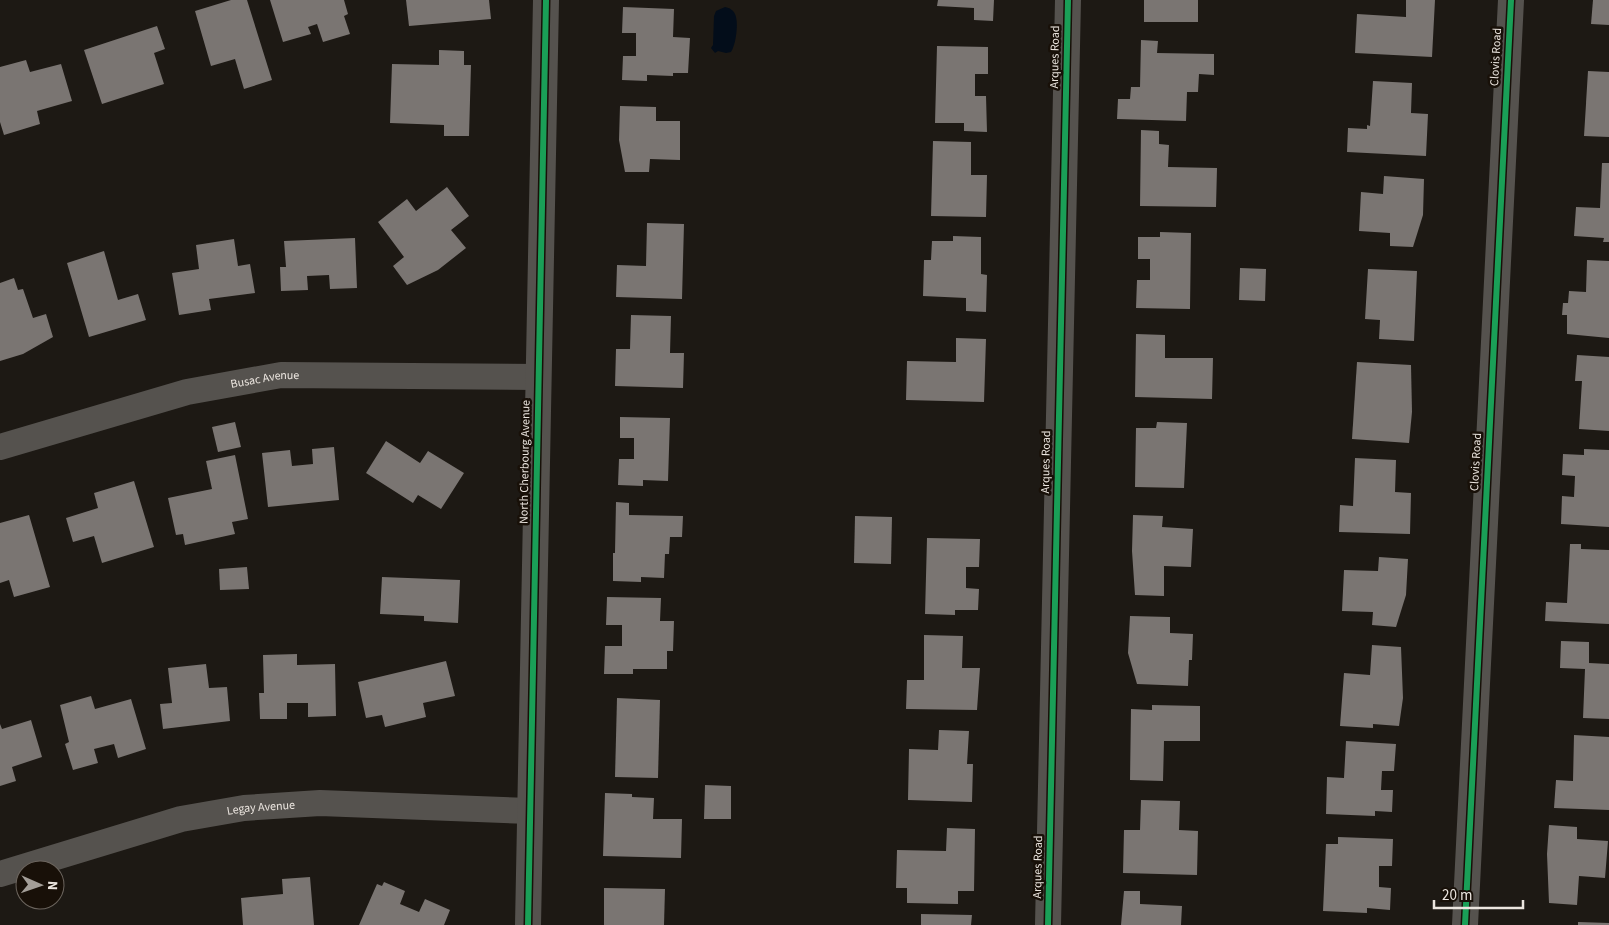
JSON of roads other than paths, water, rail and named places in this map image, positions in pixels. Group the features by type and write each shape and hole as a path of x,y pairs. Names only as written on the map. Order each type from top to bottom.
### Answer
{"street":[{"name":"North Cherbourg Avenue","path":"528,925 546,0"},
{"name":"Arques Road","path":"1048,925 1068,0"},
{"name":"Clovis Road","path":"1464,925 1510,0"},
{"name":"Busac Avenue","path":"0,447 187,392 281,376 538,377"},
{"name":"Legay Avenue","path":"0,874 181,820 244,808 320,803 530,811"}],"water":[{"path":"725,7 731,9 735,14 737,22 736,39 731,52 718,51 715,53 711,48 713,45 714,16 716,11"}]}
